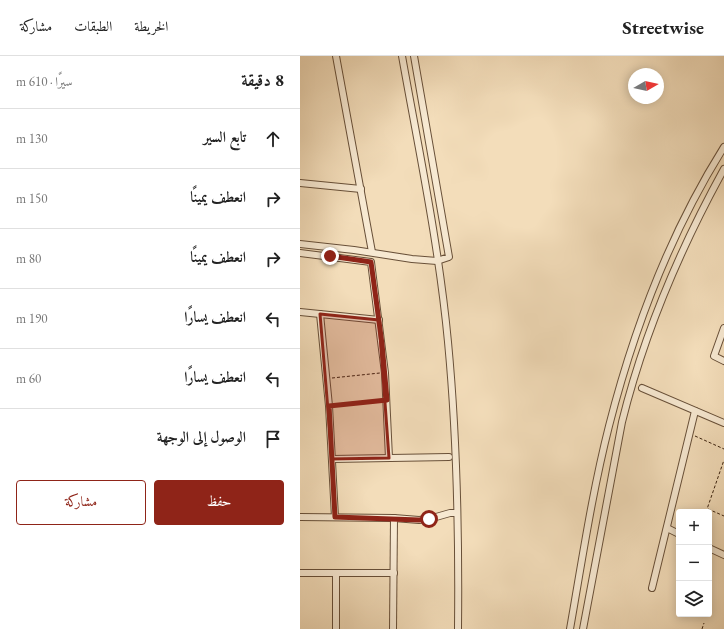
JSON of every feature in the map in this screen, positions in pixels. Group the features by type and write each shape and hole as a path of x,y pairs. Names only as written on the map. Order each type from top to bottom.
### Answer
{"street":[{"path":"336,56 372,252"},
{"path":"402,56 428,199 445,320 452,389 457,513 458,629"},
{"path":"300,244 372,252 412,259 437,261 449,257 414,56"},
{"path":"570,629 609,427 631,350 656,281 687,212 724,147"},
{"path":"583,629 626,407 666,287 699,214 724,169"},
{"path":"300,182 361,189"},
{"path":"300,253 371,262 385,373 389,458"},
{"path":"300,312 379,320"},
{"path":"320,314 327,378 335,517"},
{"path":"724,328 721,347 714,356 724,361"},
{"path":"642,388 724,423"},
{"path":"652,588 695,411"},
{"path":"603,455 606,461 611,462 615,460"},
{"path":"332,459 449,457"},
{"path":"600,470 607,467 613,471"},
{"path":"300,517 424,519 443,514 457,513"},
{"path":"393,629 394,518"},
{"path":"667,528 676,532"},
{"path":"712,549 724,555"},
{"path":"300,573 394,573"},
{"path":"336,573 336,629"}],"path":[{"path":"327,378 385,373"},
{"path":"329,406 387,400"},
{"path":"690,433 724,449"},
{"path":"724,460 707,508 724,516"},
{"path":"702,629 704,623"}],"highlighted area":[{"path":"320,314 379,320 389,458 332,459"}],"route":[{"path":"330,256 371,262 382,344 387,400 329,406 335,517 419,520 429,519"}]}
